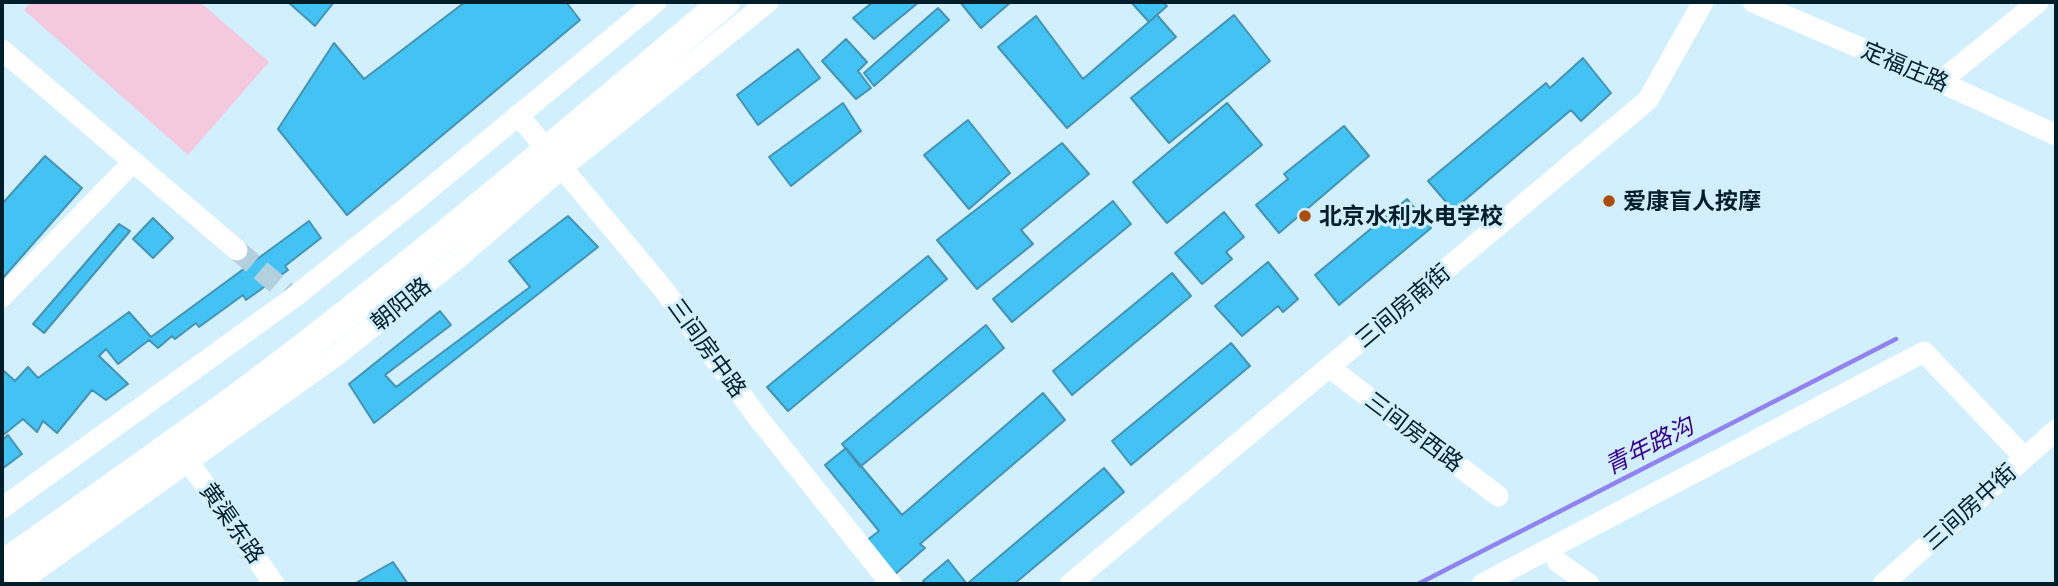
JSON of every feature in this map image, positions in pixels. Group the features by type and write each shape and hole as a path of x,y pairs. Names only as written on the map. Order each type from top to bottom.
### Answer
{"highway":[{"name":"朝阳路","path":"2,566 231,402 408,265 695,2"},
{"name":"朝阳路","path":"2,545 211,397 725,2"}],"street":[{"name":"朝阳路","path":"17,584 337,355 457,259 541,141 656,2"},
{"name":"朝阳路","path":"2,508 293,298 768,2"},
{"name":"三间房南街","path":"1070,584 1648,100 1703,2"},
{"name":"定福庄路","path":"1753,2 2056,135"},
{"path":"1940,82 2038,2"},
{"path":"2,50 237,250"},
{"name":"三间房中路","path":"541,141 664,290 759,419 891,584"},
{"path":"2,297 133,162"},
{"path":"1482,584 1924,352 2024,457"},
{"name":"三间房西路","path":"1330,368 1499,496"},
{"name":"三间房中街","path":"1884,584 2056,430"},
{"name":"黄渠东路","path":"189,462 274,584"},
{"path":"1559,562 1589,584"}],"shaded area":[{"path":"31,2 200,2 269,62 188,155 24,10"}],"building":[{"path":"288,2 334,2 315,26"},
{"path":"465,2 566,2 580,20 347,215 278,129 334,43 364,79"},
{"path":"873,2 919,2 874,39 853,18"},
{"path":"960,2 1011,2 981,28"},
{"path":"1131,2 1162,2 1167,6 1149,22"},
{"path":"938,8 949,20 874,86 864,73"},
{"path":"1157,15 1176,37 1067,128 998,47 1036,16 1083,79"},
{"path":"1234,15 1270,61 1169,143 1131,98"},
{"path":"846,39 867,62 858,71 871,88 856,99 822,61"},
{"path":"798,49 820,78 758,125 737,95"},
{"path":"1583,58 1611,93 1581,121 1571,110 1453,210 1428,181 1546,83 1550,88"},
{"path":"843,103 861,131 791,186 769,157"},
{"path":"1227,103 1262,145 1167,223 1133,182"},
{"path":"968,120 1010,173 969,209 924,155"},
{"path":"1344,126 1369,156 1279,233 1256,205 1288,179 1284,174"},
{"path":"1062,143 1089,174 1021,230 1033,244 977,289 937,240"},
{"path":"45,156 82,188 2,279 2,204"},
{"path":"1407,199 1431,228 1339,305 1315,275"},
{"path":"1113,201 1131,224 1012,322 993,299"},
{"path":"1224,212 1244,237 1226,252 1232,259 1202,284 1175,253"},
{"path":"568,216 598,247 374,423 349,384 440,311 451,325 385,375 396,387 530,287 509,261"},
{"path":"153,218 173,238 153,258 133,239"},
{"path":"309,221 321,238 285,266 288,270 246,300 243,295 199,327 196,323 175,339 172,336 158,348 149,340 118,364 106,349 99,356 128,384 106,400 92,390 57,433 43,421 37,432 23,419 2,436 4,371 15,381 28,367 38,378 129,312 151,337"},
{"path":"119,224 130,231 44,333 33,324"},
{"path":"928,256 947,279 788,411 767,387"},
{"path":"1268,262 1298,299 1283,312 1278,306 1242,336 1215,306"},
{"path":"1172,273 1191,296 1072,395 1053,371"},
{"path":"986,325 1004,348 860,467 842,444"},
{"path":"1231,343 1250,366 1131,465 1112,441"},
{"path":"1043,393 1065,420 920,544 925,548 893,576 866,541 879,531 825,465 846,448 902,515"},
{"path":"8,435 22,454 2,469 2,440"},
{"path":"1104,468 1124,492 1014,584 967,584"},
{"path":"948,560 967,584 926,584 923,581"},
{"path":"393,562 408,584 354,584"}],"waterway":[{"name":"青年路沟","path":"1418,584 1896,339"}],"tunnel":[{"path":"237,250 293,298"}],"place":[{"name":"爱康盲人按摩","path":"1609,201"},
{"name":"北京水利水电学校","path":"1305,216"}]}
